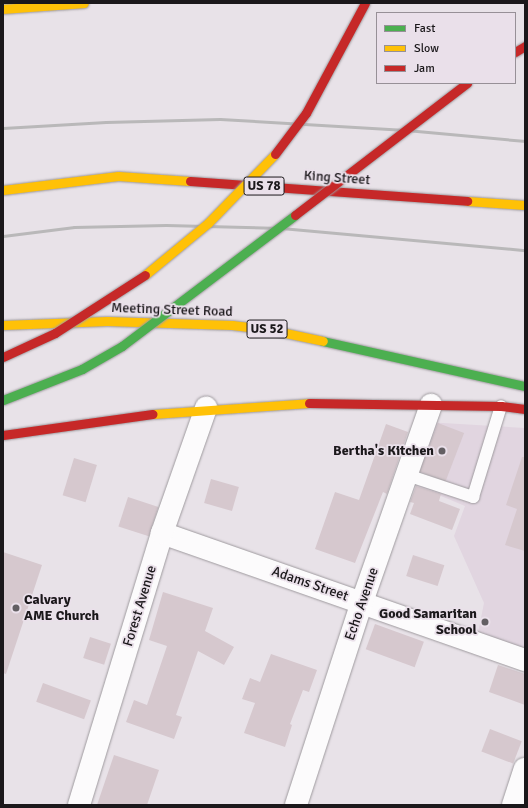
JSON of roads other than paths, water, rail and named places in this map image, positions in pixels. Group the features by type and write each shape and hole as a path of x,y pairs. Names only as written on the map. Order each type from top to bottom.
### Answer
{"main road":[{"path":"3,9 84,3"},
{"path":"3,357 55,333 138,280 208,223 270,160 306,113 365,3"},
{"path":"516,51 525,46"},
{"path":"3,400 44,386 82,369 122,346 167,314 466,84"},
{"name":"King Street","path":"3,190 118,176 525,205"},
{"name":"Meeting Street Road","path":"3,325 107,321 232,325 271,330 525,386"},
{"path":"3,435 75,423 206,408 342,402 502,406 525,409"}],"street":[{"name":"Echo Avenue","path":"296,805 362,602 432,405"},
{"name":"Forest Avenue","path":"79,805 162,533 206,408"},
{"name":"Adams Street","path":"162,533 525,660"},
{"path":"513,805 525,769"}],"lane":[{"path":"407,475 473,497 502,406"}],"railway":[{"path":"3,128 106,122 220,119 406,130 525,141"},
{"path":"3,236 74,227 166,225 281,228 525,250"}],"place":[{"name":"Bertha's Kitchen","path":"442,451"},
{"name":"Calvary AME Church","path":"16,608"},
{"name":"Good Samaritan School","path":"485,622"}]}
